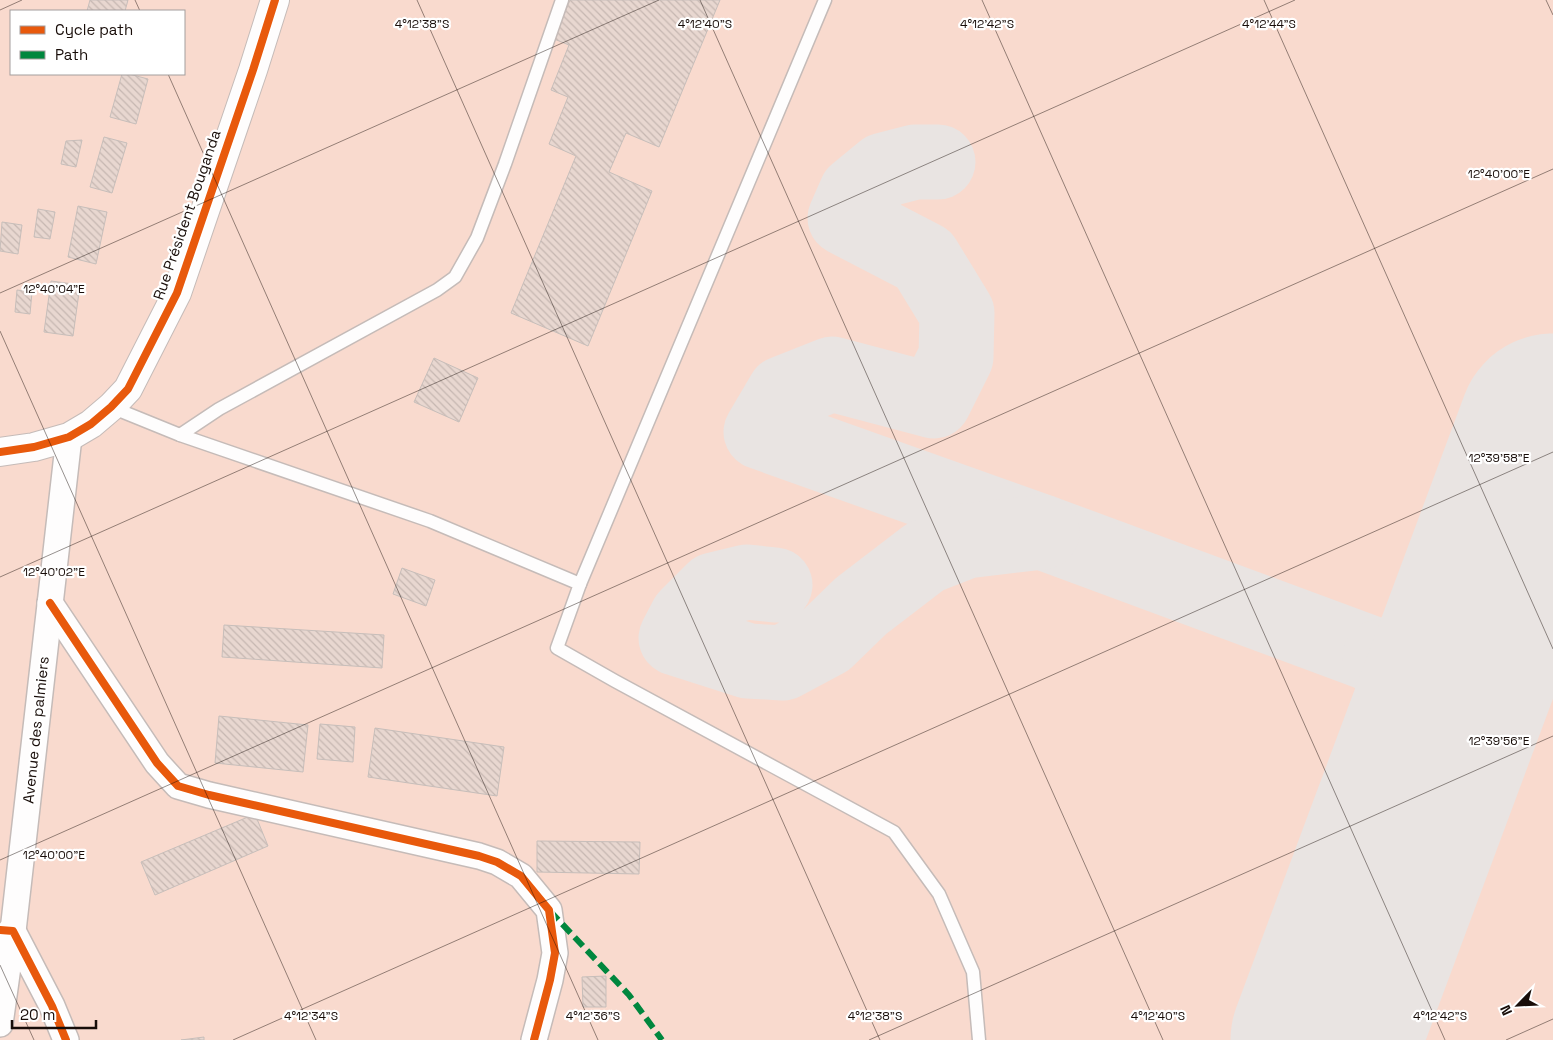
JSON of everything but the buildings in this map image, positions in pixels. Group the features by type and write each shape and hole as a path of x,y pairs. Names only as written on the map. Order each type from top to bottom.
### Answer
{"street":[{"name":"Rue Président Bouganda","path":"0,452 34,447 69,437 90,424 111,407 128,389 177,293 253,70 274,0"},
{"name":"Avenue des palmiers","path":"0,1024 6,931 50,603 69,437"},
{"path":"50,603 156,763 178,786 219,798 479,856 498,862 521,876 549,910 555,953 534,1040"},
{"path":"6,931 52,1006 66,1040"}],"lane":[{"path":"180,435 219,409 437,290 455,278 477,238 562,0"},
{"path":"825,0 580,584 557,648 615,682 894,832 939,894 973,972 979,1040"},
{"path":"111,407 180,435 430,521 580,584"}],"shaded area":[{"path":"0,0 1553,0 1553,1040 0,1040"}],"taxiway":[{"path":"938,162 915,162 884,170 856,193 845,218 924,259 957,313 956,357 934,401 832,374 784,393 761,432 1042,532 1380,657 1415,648 1487,605"},
{"path":"775,585 747,582 714,590 687,617 676,638 748,661 783,663 826,640 861,606 925,557 966,541 1042,532"},
{"path":"1380,657 1397,686 1412,718 1426,768"}],"runway":[{"path":"1325,1040 1553,428"}],"marked path":[{"path":"550,911 629,995 662,1040"}],"cycle path":[{"path":"0,452 34,447 69,437 91,424 128,389 177,293 275,0"},
{"path":"50,603 157,763 178,786 209,795 479,856 497,862 521,876 549,910 555,953 534,1040"},
{"path":"0,930 13,931 52,1006 66,1040"}]}
